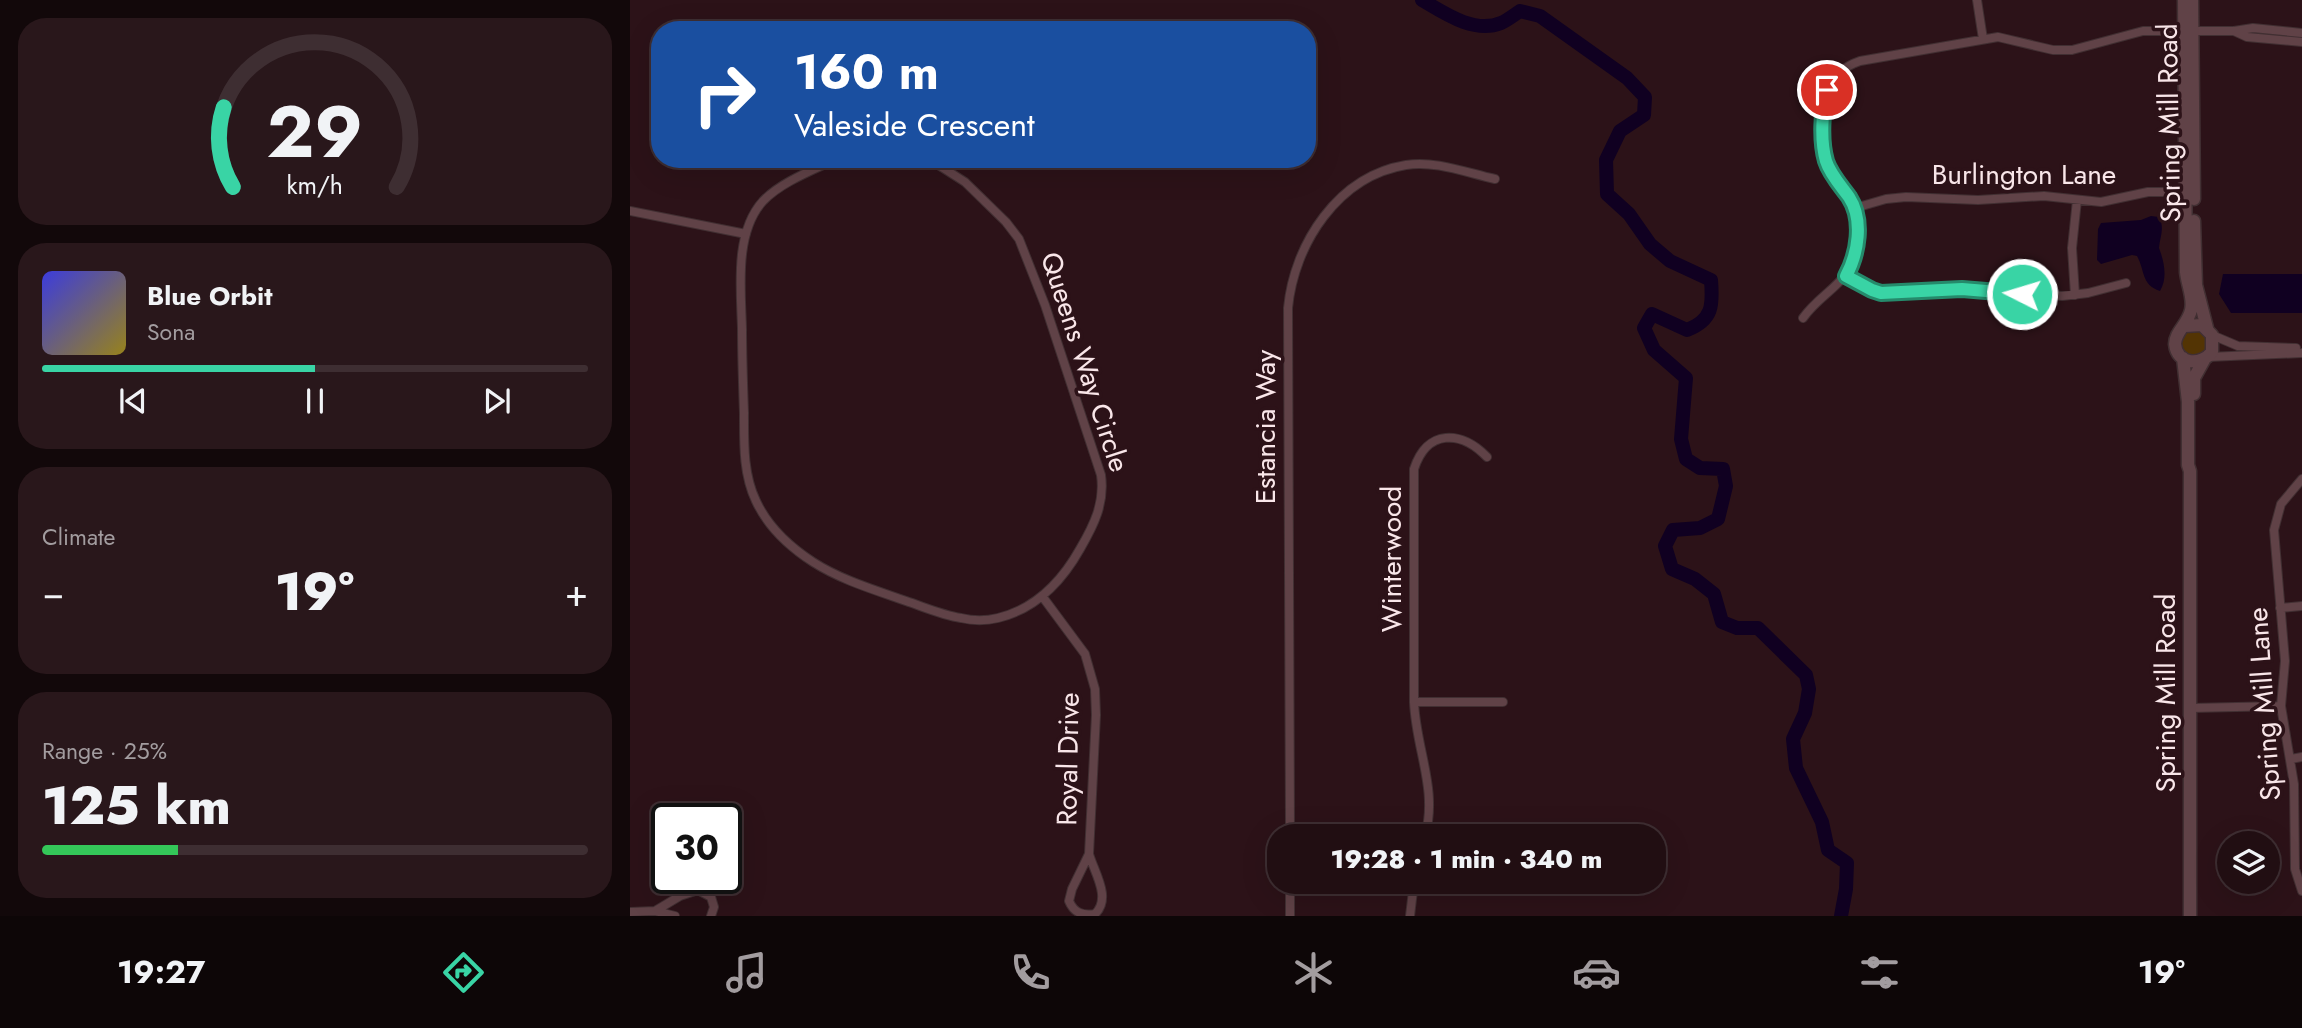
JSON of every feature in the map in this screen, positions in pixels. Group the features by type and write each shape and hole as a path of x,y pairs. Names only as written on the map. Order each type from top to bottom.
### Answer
{"street":[{"path":"1977,0 1983,39"},
{"name":"Spring Mill Road","path":"2184,0 2188,30 2190,192 2196,285 2210,332"},
{"name":"Spring Mill Road","path":"2188,30 2192,0"},
{"path":"1803,318 1816,300 1846,276 1857,247 1854,208 1829,169 1825,155 1823,105 1827,90 1836,74 1847,65 1998,37 2053,50 2072,50 2135,33 2234,31 2253,28 2302,33"},
{"path":"2234,31 2247,37 2302,43"},
{"name":"Estancia Way","path":"1290,824 1288,308 1294,271 1304,247 1329,210 1342,197 1375,175 1406,164 1423,164 1495,179"},
{"name":"Queens Way Circle","path":"819,168 771,194 755,213 746,234 741,281 745,460 752,493 771,526 804,555 835,574 950,616 975,620 1000,618 1020,610 1059,581 1072,564 1094,523 1103,493 1099,463 1041,293 1019,239 1006,222 965,182 943,168"},
{"name":"Burlington Lane","path":"1854,208 1886,199 1906,197 1978,200 2044,197 2101,202 2148,192 2190,192"},
{"name":"Spring Mill Road","path":"2185,326 2192,307 2186,272 2190,192"},
{"path":"2075,295 2072,248 2077,200"},
{"path":"630,211 746,234"},
{"path":"1846,276 1881,293 1962,289 2047,296 2075,295 2126,283"},
{"path":"2197,324 2238,346 2302,351 2206,358 2193,362 2182,358 2175,341 2185,326 2197,324"},
{"path":"2206,358 2214,347 2210,332"},
{"name":"Spring Mill Road","path":"2182,358 2188,402 2190,471"},
{"name":"Spring Mill Road","path":"2190,916 2190,471 2196,424 2194,378 2206,358"},
{"name":"Winterwood","path":"1427,824 1431,801 1417,739 1414,702 1413,475 1416,462 1427,447 1444,437 1462,439 1487,457"},
{"name":"Spring Mill Lane","path":"2302,479 2281,504 2274,530 2285,660 2281,706 2294,784 2295,869 2302,891"},
{"name":"Royal Drive","path":"1042,596 1085,654 1095,689 1089,854 1103,902 1095,914 1084,916 1074,911 1069,901 1089,854"},
{"path":"2280,608 2302,606"},
{"path":"1414,702 1503,702"},
{"path":"2191,708 2281,706"},
{"path":"2291,759 2302,757"},
{"path":"655,911 680,896 698,890 711,897 714,907 711,916"},
{"path":"1290,894 1290,916"},
{"path":"1410,916 1413,894"},
{"path":"630,912 655,911 675,916"}],"shaded area":[{"path":"2151,216 2159,217 2162,225 2159,248 2165,275 2160,291 2146,281 2137,256 2101,264 2097,260 2098,229 2101,223 2141,220"},
{"path":"2223,274 2302,274 2302,313 2231,313 2219,294"},
{"path":"2195,330 2204,334 2208,343 2204,352 2195,356 2186,352 2182,343 2186,334"}],"waterway":[{"path":"1422,0 1460,20 1480,26 1501,23 1520,11 1540,16 1627,78 1645,97 1644,115 1620,131 1606,160 1607,194 1629,214 1650,244 1670,261 1711,280 1710,311 1696,326 1687,330 1652,314 1644,328 1654,350 1686,378 1681,439 1686,459 1700,468 1723,469 1726,486 1718,519 1700,528 1673,530 1665,546 1672,569 1695,579 1714,594 1722,622 1737,628 1758,628 1806,675 1809,689 1805,713 1793,739 1796,768 1822,822 1828,850 1847,863 1841,916"}],"route":[{"path":"1827,90 1823,105 1826,162 1851,200 1856,216 1857,247 1846,276 1881,293 1962,289 2022,294"}]}
